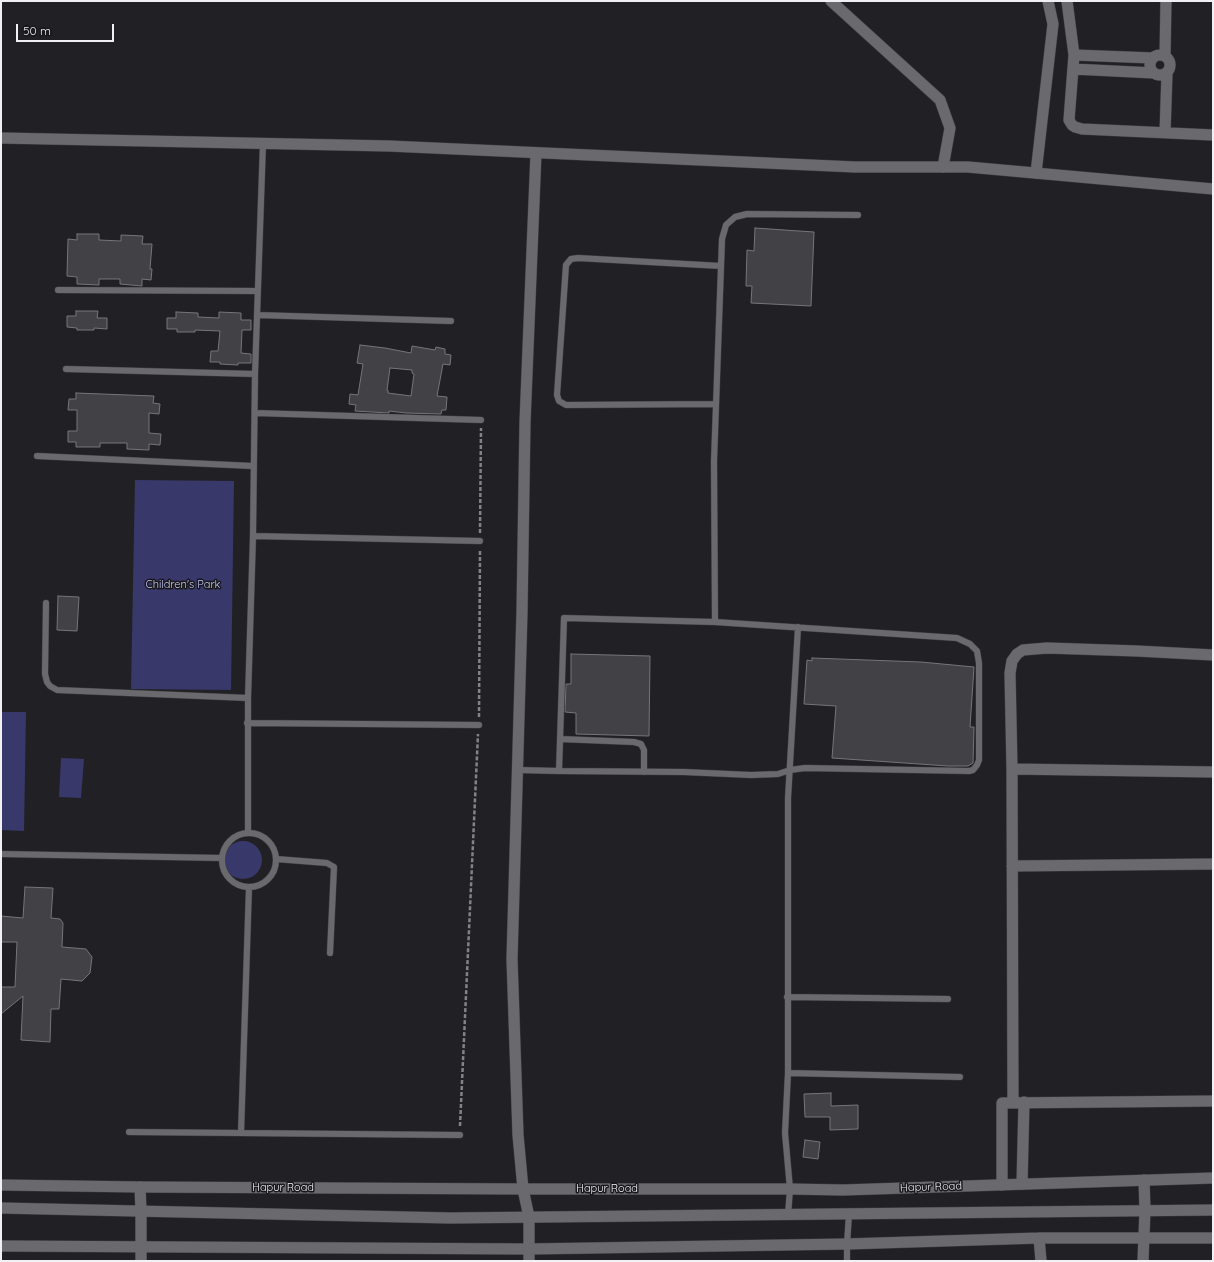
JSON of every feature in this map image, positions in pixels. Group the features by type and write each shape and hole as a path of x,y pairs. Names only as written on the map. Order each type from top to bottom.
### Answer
{"street":[{"path":"831,1 940,100 950,128 943,167"},
{"path":"1036,173 1053,24 1048,1"},
{"path":"1067,1 1074,56 1069,120 1075,128 1213,135"},
{"path":"1165,133 1167,73 1171,64 1166,56 1166,1"},
{"path":"1154,73 1150,64 1153,58 1159,54 1166,56"},
{"path":"1074,56 1153,58"},
{"path":"1073,69 1154,73 1160,75 1167,73"},
{"path":"1,138 389,146 854,166 968,167 1213,189"},
{"path":"529,1261 529,1217 523,1189 518,1135 512,959 522,612 525,415 536,153"},
{"path":"1022,1184 1018,1102 1012,866 1010,673 1012,661 1017,654 1023,650 1047,648 1213,655"},
{"path":"1012,769 1213,772"},
{"path":"1012,866 1213,864"},
{"path":"1002,1185 1002,1103 1213,1101"},
{"name":"Hapur Road","path":"1,1185 843,1190 1213,1178"},
{"path":"1144,1180 1144,1261"},
{"path":"140,1187 141,1261"},
{"path":"1,1208 450,1218 1213,1210"},
{"path":"1039,1238 1041,1261"},
{"path":"1,1246 529,1249 847,1244 1039,1238 1213,1238"}],"lane":[{"path":"248,833 248,698 253,536 255,374 263,144"},
{"path":"714,622 714,461 722,239 726,225 735,217 747,214 858,215"},
{"path":"716,404 566,405 559,402 557,394 566,264 571,259 578,258 721,266"},
{"path":"58,290 257,291"},
{"path":"257,315 451,321"},
{"path":"66,370 255,374"},
{"path":"255,413 481,420"},
{"path":"37,456 253,466"},
{"path":"253,536 480,541"},
{"path":"46,603 45,674 47,682 50,686 57,690 248,698"},
{"path":"518,770 559,771 684,772 751,775 778,774 790,770 805,768 973,770 979,760 979,663 976,651 970,644 957,638 714,622 564,618 559,771"},
{"path":"788,1214 790,1189 785,1133 788,1073 788,798 798,627"},
{"path":"248,723 479,726"},
{"path":"560,739 634,742 642,744 644,750 644,772"},
{"path":"248,833 256,834 267,840 274,851 276,859 275,868 266,882 249,887 237,884 227,876 223,869 222,858 222,852 232,838 239,834 248,833"},
{"path":"1,854 222,858"},
{"path":"276,859 327,863 334,867 330,953"},
{"path":"241,1133 249,887"},
{"path":"787,997 948,999"},
{"path":"788,1073 960,1077"},
{"path":"129,1132 460,1135"},
{"path":"847,1261 850,1214"}],"path":[{"path":"460,1135 479,726 481,420"}],"green space":[{"name":"Children's Park","path":"135,480 234,481 231,690 131,689"},
{"path":"1,712 26,712 24,831 1,830"},
{"path":"61,758 84,759 81,798 59,797"},
{"path":"243,841 253,844 259,850 262,860 259,870 253,876 243,879 233,876 227,870 224,860 227,850 233,844"}],"building":[{"path":"755,228 814,232 811,306 751,303 752,286 746,286 747,250 754,251"},
{"path":"77,234 99,234 99,240 121,241 121,235 143,236 142,244 152,244 150,269 152,269 151,280 142,279 142,286 120,284 120,279 99,279 99,285 77,284 77,277 67,276 68,239 77,240"},
{"path":"76,311 98,311 97,318 107,318 107,329 94,328 94,330 77,330 77,328 67,327 67,316 76,316"},
{"path":"176,312 198,313 198,317 219,318 219,312 241,313 241,320 251,320 251,330 242,330 241,353 251,354 251,363 238,363 238,365 210,362 211,351 218,351 220,331 195,330 195,332 177,332 177,329 167,329 167,318 176,318"},
{"path":"360,345 411,353 412,346 435,350 436,347 445,349 445,354 451,355 450,365 443,364 437,396 447,397 446,410 442,410 441,414 355,411 356,405 349,404 350,394 358,395 363,364 357,363","holes":["390,368 412,370 412,373 414,374 411,396 388,393 387,390"]},
{"path":"76,393 154,396 153,403 160,404 159,414 149,413 149,433 161,434 160,445 149,444 149,450 127,449 127,443 100,443 100,447 76,447 76,442 68,442 68,431 77,431 77,410 68,410 69,399 76,399"},
{"path":"58,596 79,597 77,631 57,630"},
{"path":"571,654 650,656 649,736 576,734 576,713 565,712 566,684 571,684"},
{"path":"812,658 921,662 974,667 970,727 974,727 973,763 968,766 948,766 832,758 836,706 804,704 807,660 812,661"},
{"path":"25,887 53,888 51,918 60,919 63,923 62,947 86,949 92,957 90,973 82,981 61,979 59,1009 51,1009 50,1042 21,1040 23,996 1,1014 1,987 15,987 17,942 1,942 1,916 23,918"},
{"path":"831,1093 831,1106 858,1105 858,1129 830,1130 830,1117 805,1117 804,1094"},
{"path":"805,1140 820,1142 818,1159 803,1157"}]}
